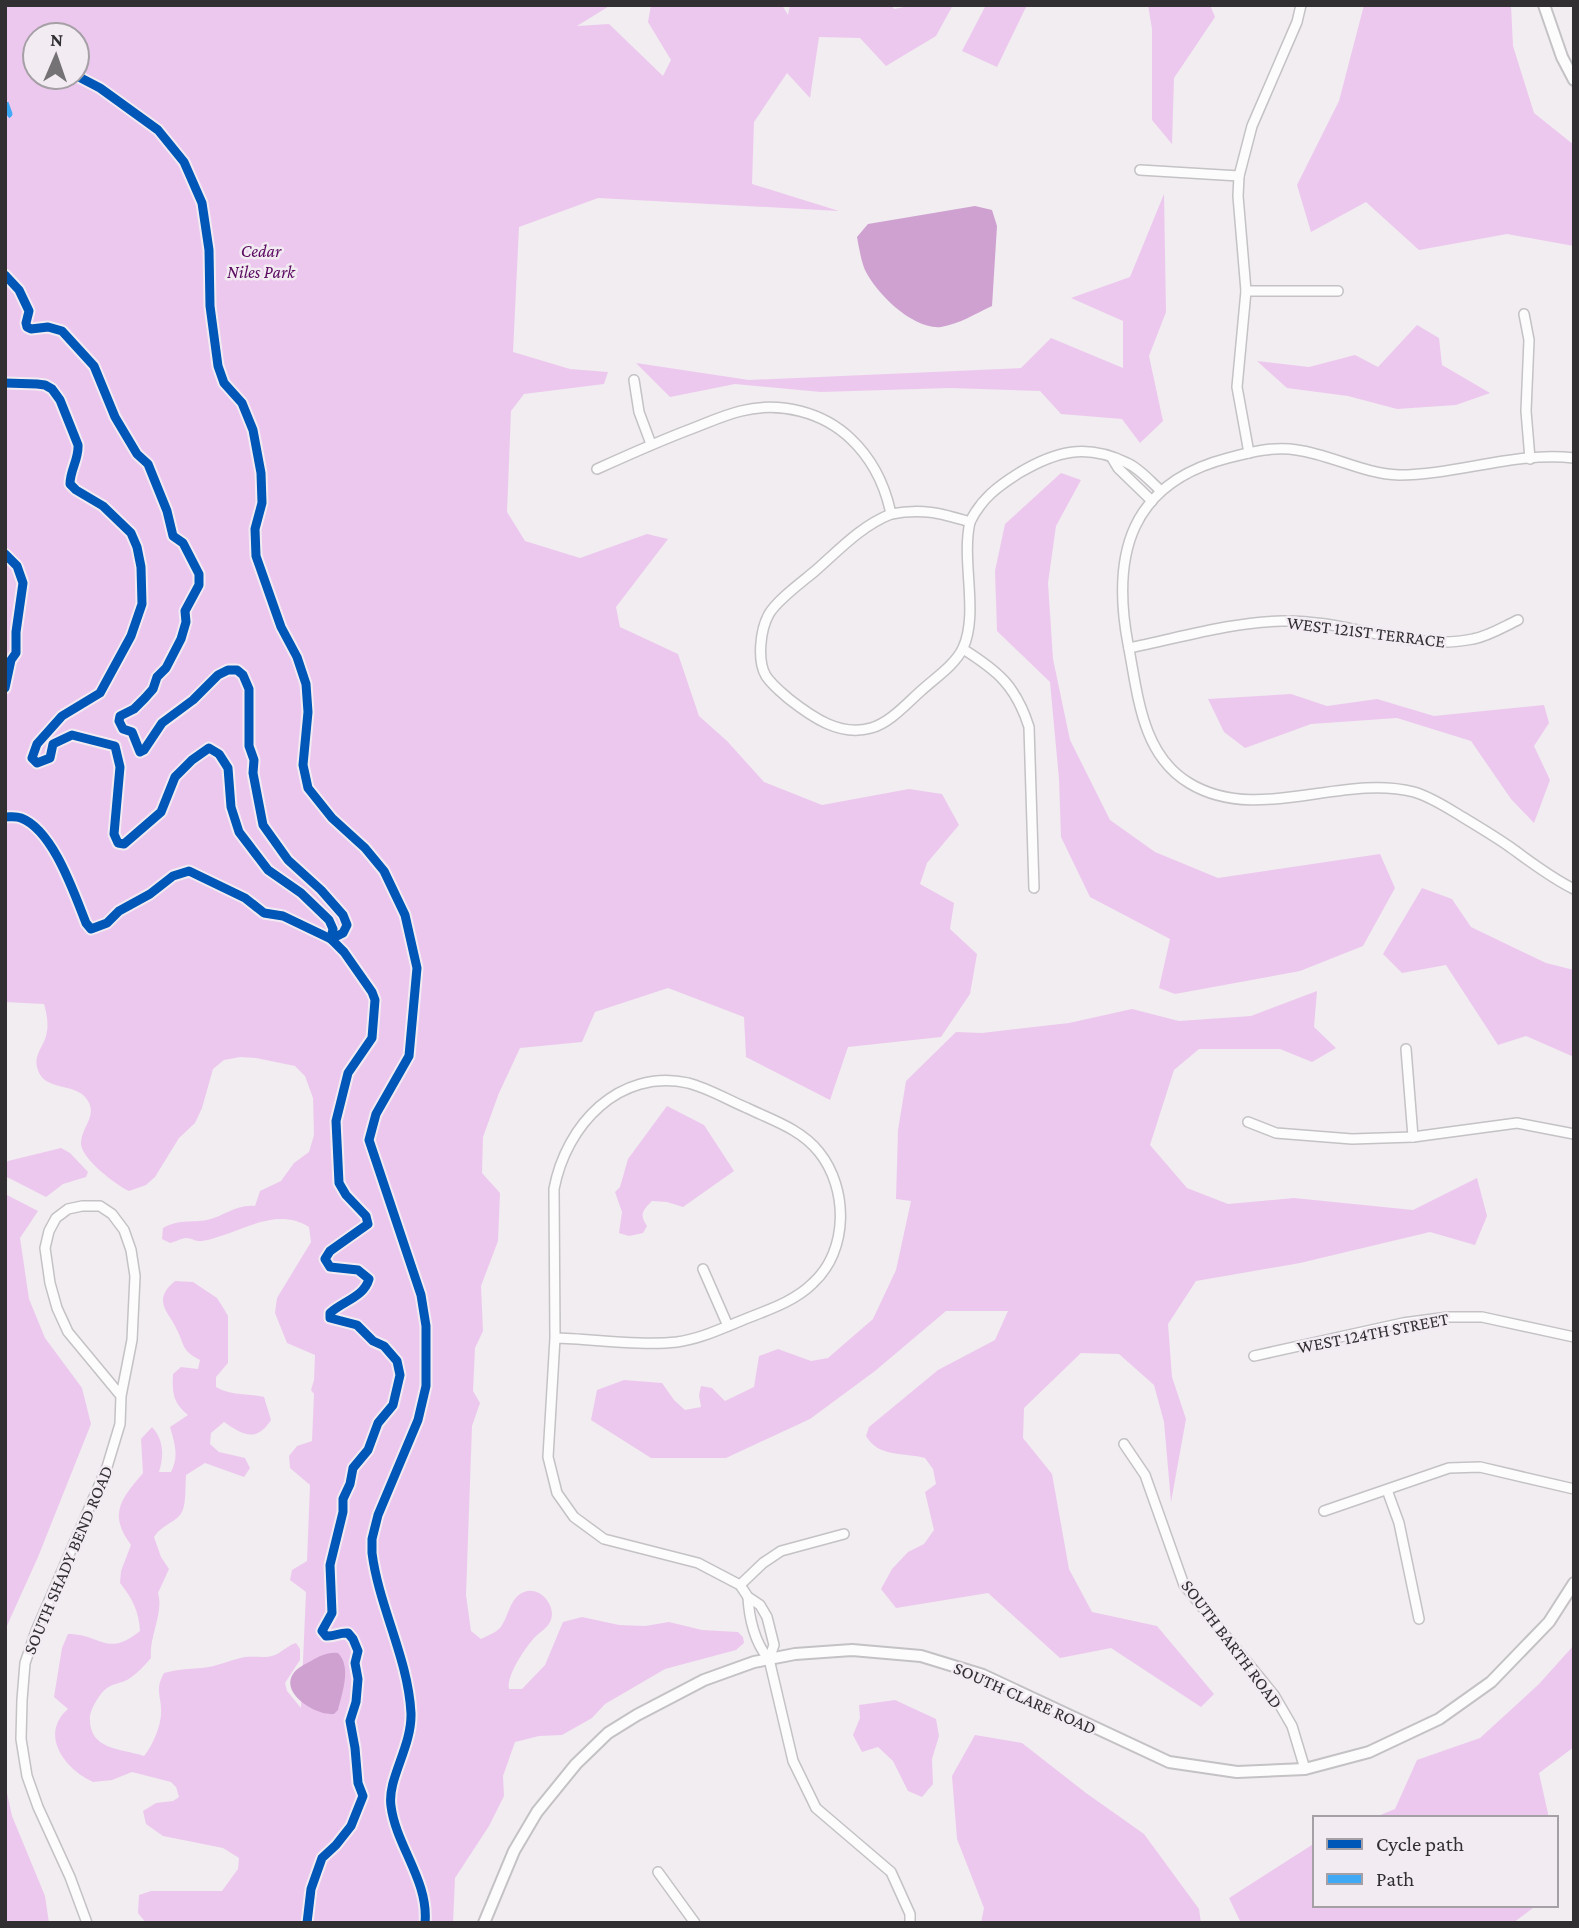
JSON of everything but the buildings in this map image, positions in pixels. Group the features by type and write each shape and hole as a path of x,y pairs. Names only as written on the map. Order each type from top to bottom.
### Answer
{"street":[{"path":"1249,453 1237,387 1246,291 1238,196 1239,176 1252,126 1297,22 1300,5"},
{"path":"1544,5 1553,36 1574,80"},
{"path":"1140,170 1239,176"},
{"path":"1246,291 1338,291"},
{"path":"1524,314 1529,340 1526,411 1530,459"},
{"path":"634,380 639,411 651,444"},
{"path":"597,470 651,444 742,411 788,409 816,416 839,428 866,454 888,498 891,513"},
{"path":"1574,458 1557,456 1418,475 1394,475 1296,449 1279,448 1204,464 1160,490 1131,535 1122,570 1122,611 1143,719 1151,743 1166,764 1189,783 1223,798 1256,800 1342,790 1387,788 1416,792 1495,837 1574,889"},
{"path":"970,522 913,510 891,513 866,526 769,613 763,629 761,651 765,675 809,715 836,728 856,731 874,727 895,713 946,668 963,649 970,601 966,550 970,522 976,509 990,493 1041,460 1065,452 1093,451 1128,463 1160,490"},
{"path":"1112,458 1118,468 1152,501"},
{"name":"WEST 121ST TERRACE","path":"1129,648 1254,623 1283,621 1309,622 1427,641 1451,642 1484,636 1518,620"},
{"path":"963,649 994,668 1007,682 1021,703 1029,727 1034,888"},
{"path":"1406,1049 1413,1137"},
{"path":"555,1338 678,1342 701,1337 780,1305 815,1282 835,1248 841,1210 834,1178 819,1151 807,1139 788,1127 698,1086 660,1081 629,1087 601,1104 582,1126 562,1163 557,1177 554,1203 555,1338 548,1457 556,1493 565,1507 588,1529 604,1539 698,1563 740,1584 748,1597 760,1605 767,1617 774,1645 769,1660"},
{"path":"1248,1122 1276,1133 1353,1139 1413,1137 1517,1123 1574,1134"},
{"name":"SOUTH SHADY BEND ROAD","path":"87,1923 27,1776 21,1739 22,1700 25,1663 36,1631 107,1467 120,1424 121,1396 132,1340 135,1276 131,1250 124,1230 112,1214 100,1206 68,1209 56,1218 45,1248 57,1308 68,1332 121,1396"},
{"path":"703,1269 728,1326"},
{"name":"WEST 124TH STREET","path":"1254,1356 1448,1317 1482,1317 1574,1337"},
{"name":"SOUTH BARTH ROAD","path":"1124,1444 1146,1475 1184,1585 1274,1695 1292,1726 1305,1769"},
{"path":"1324,1511 1449,1468 1480,1467 1574,1489"},
{"path":"1387,1490 1399,1523 1419,1619"},
{"path":"740,1584 781,1551 844,1534"},
{"name":"SOUTH CLARE ROAD","path":"484,1923 514,1851 537,1812 576,1764 608,1733 636,1715 704,1680 754,1662 809,1653 852,1650 921,1657 983,1675 1169,1762 1237,1772 1305,1769 1368,1752 1439,1719 1491,1682 1549,1622 1574,1583"},
{"path":"748,1597 760,1650 769,1660 793,1761 816,1808 891,1872 910,1914 909,1923"},
{"path":"658,1872 695,1923"}],"green space":[{"name":"Cedar Niles Park","path":"5,5 611,5 577,26 609,24 663,76 671,60 648,22 651,5 782,5 788,15 790,5 891,5 894,9 915,5 953,5 936,36 886,66 860,38 819,37 810,98 787,73 754,122 752,184 839,211 598,198 519,227 513,352 570,369 608,372 604,384 524,394 511,411 507,512 525,541 580,558 647,534 668,539 616,607 620,627 678,654 699,716 727,741 764,782 822,805 909,789 942,794 959,825 927,863 920,884 954,903 950,929 977,954 970,994 941,1037 848,1047 830,1100 746,1057 744,1017 668,988 595,1012 582,1042 520,1048 499,1093 483,1137 482,1173 500,1193 498,1241 481,1286 483,1331 475,1348 473,1391 480,1403 472,1426 466,1595 471,1631 481,1639 498,1630 512,1603 524,1592 541,1594 550,1604 550,1622 522,1655 510,1677 509,1689 522,1689 545,1665 563,1622 582,1617 619,1625 645,1626 669,1622 702,1630 738,1632 744,1643 736,1650 665,1669 605,1704 592,1718 562,1735 539,1736 515,1742 503,1776 504,1796 489,1826 455,1878 453,1923 146,1923 138,1913 139,1895 151,1891 222,1891 238,1869 239,1858 223,1848 163,1836 146,1824 143,1811 156,1803 173,1801 179,1797 171,1782 132,1772 112,1780 93,1782 73,1769 59,1750 56,1729 68,1709 54,1697 62,1648 68,1634 111,1644 129,1639 140,1631 134,1605 120,1583 121,1571 131,1545 120,1524 120,1507 143,1473 141,1439 152,1427 162,1448 159,1472 171,1472 175,1450 170,1427 188,1415 174,1397 173,1374 181,1367 198,1369 200,1360 185,1348 164,1306 164,1295 175,1281 193,1282 217,1298 228,1316 228,1363 216,1377 216,1387 233,1393 264,1397 271,1420 255,1434 243,1433 224,1422 211,1433 210,1444 219,1452 245,1458 250,1468 244,1477 205,1463 186,1475 182,1511 154,1537 161,1557 169,1569 158,1593 159,1609 151,1658 131,1678 109,1687 102,1693 90,1716 91,1727 94,1735 107,1746 144,1756 153,1742 161,1718 159,1689 164,1673 207,1667 245,1657 272,1656 296,1643 300,1649 300,1660 285,1683 287,1691 301,1708 306,1592 290,1580 292,1570 307,1561 310,1485 290,1468 289,1456 297,1446 312,1441 314,1394 311,1390 315,1355 287,1343 275,1313 277,1298 311,1242 309,1227 296,1221 269,1220 202,1241 186,1238 170,1243 162,1239 163,1228 169,1225 207,1220 236,1208 255,1206 260,1191 281,1181 294,1163 309,1152 314,1135 313,1098 305,1076 295,1066 256,1058 224,1060 213,1069 195,1123 179,1138 155,1177 146,1185 129,1191 99,1170 82,1148 82,1137 91,1112 88,1101 76,1091 46,1081 40,1075 36,1063 47,1032 44,1004 5,1002"},
{"path":"986,5 1027,5 997,67 962,51"},
{"path":"1148,5 1210,5 1215,17 1174,78 1172,144 1152,120 1152,29"},
{"path":"1364,5 1511,5 1513,46 1534,113 1574,145 1574,246 1507,234 1419,250 1366,202 1311,232 1297,185 1339,101"},
{"path":"1164,194 1166,312 1149,356 1163,421 1140,443 1122,419 1061,414 1040,391 950,388 821,392 735,384 670,397 636,363 749,380 1021,368 1051,338 1123,368 1123,321 1071,298 1130,277"},
{"path":"1417,325 1439,338 1442,365 1490,393 1456,405 1397,409 1348,396 1287,388 1257,361 1309,367 1355,355 1378,367"},
{"path":"1061,473 1081,480 1056,526 1048,583 1053,659 1070,740 1110,820 1155,852 1218,878 1380,854 1395,888 1363,946 1300,971 1175,994 1159,988 1170,939 1090,897 1061,837 1059,779 1050,682 997,631 995,571 1005,524"},
{"path":"1291,694 1327,706 1377,699 1434,716 1544,705 1549,723 1534,746 1550,780 1534,823 1511,799 1471,741 1397,718 1311,724 1245,748 1224,732 1208,699"},
{"path":"1422,888 1452,899 1471,927 1546,963 1574,970 1574,1057 1526,1036 1498,1045 1446,965 1402,973 1383,954"},
{"path":"1317,991 1314,1027 1336,1048 1312,1062 1280,1049 1199,1049 1174,1070 1150,1145 1187,1188 1228,1204 1294,1198 1413,1210 1477,1178 1487,1216 1475,1245 1430,1232 1300,1263 1196,1281 1168,1324 1172,1377 1186,1419 1171,1502 1164,1422 1154,1385 1119,1354 1081,1353 1024,1408 1023,1438 1052,1474 1069,1569 1092,1612 1157,1626 1214,1694 1201,1707 1111,1648 1060,1658 988,1593 896,1608 881,1589 892,1569 908,1552 924,1544 934,1530 925,1492 936,1484 933,1469 925,1458 878,1448 866,1436 869,1427 938,1370 995,1340 1008,1311 946,1311 875,1371 810,1419 726,1458 651,1458 591,1420 597,1390 624,1380 662,1383 685,1410 701,1407 701,1386 712,1388 725,1401 754,1387 759,1356 778,1349 811,1361 828,1358 873,1319 896,1270 911,1201 896,1199 898,1130 906,1081 956,1032 982,1033 1069,1023 1132,1009 1179,1021 1251,1016"},
{"path":"667,1106 704,1125 734,1171 683,1207 652,1201 643,1212 647,1226 643,1233 629,1236 619,1233 622,1212 615,1192 620,1187 628,1159"},
{"path":"61,1148 70,1153 88,1172 86,1177 63,1184 46,1197 5,1176 5,1164 8,1161"},
{"path":"5,1194 38,1211 20,1238 29,1299 45,1338 82,1388 91,1424 38,1557 5,1630"},
{"path":"1574,1645 1574,1747 1539,1773 1549,1816 1378,1816 1395,1809 1417,1760 1480,1738 1539,1684"},
{"path":"895,1700 936,1719 939,1736 932,1759 933,1784 922,1797 908,1791 893,1761 878,1747 862,1752 853,1735 860,1718 859,1705"},
{"path":"975,1735 1022,1743 1144,1834 1199,1909 1201,1923 981,1923 984,1908 957,1839 952,1776"},
{"path":"5,1784 12,1816 45,1896 49,1923 5,1923"},
{"path":"1313,1844 1313,1907 1534,1907 1513,1923 1241,1923 1229,1898"}],"shaded area":[{"path":"975,206 992,210 997,226 992,306 948,326 919,323 886,299 870,279 860,254 857,237 868,224"},
{"path":"338,1653 344,1665 343,1688 338,1710 334,1714 327,1714 302,1702 290,1682 293,1674 304,1665 324,1655"}],"marked path":[{"path":"5,103 9,114 5,117"}],"cycle path":[{"path":"91,83 158,130 184,162 202,203 209,250 210,306 218,366 224,383 242,403 253,430 261,473 262,503 255,529 256,556 281,627 297,657 306,684 308,712 303,765 308,788 332,818 365,848 384,871 405,915 417,968 409,1056 376,1114 369,1140 421,1295 426,1326 426,1386 418,1420 378,1515 372,1539 372,1553 405,1672 411,1713 408,1738 393,1785 391,1806 394,1821 422,1893 425,1923"},
{"path":"5,275 19,290 29,311 27,327 48,327 62,331 94,366 115,417 137,454 148,464 167,511 173,536 183,543 199,574 199,585 185,611 186,622 181,639 166,668 157,677 153,689 134,709 120,716 119,721 123,729 132,732 140,752 162,723 193,700 218,675 228,670 237,670 243,675 249,689 249,746 254,760 253,773 263,825 288,860 321,890 343,915 347,925 343,933 331,939"},
{"path":"5,383 45,385 52,389 60,400 78,445 70,484 103,506 131,533 141,567 142,604 131,636 100,693 62,716 37,744 32,758 37,763 50,758 53,744 72,735 115,746 120,767 114,834 118,843 124,844 161,812 175,777 192,760 209,748 219,754 228,768 231,807 239,832 268,870 301,893 329,920 333,929 331,939"},
{"path":"5,554 17,566 23,583 16,653 11,660 5,688"},
{"path":"5,817 21,818 43,835 61,864 91,929 107,923 119,911 150,894 173,876 189,871 245,898 264,913 283,916 331,939 344,952 375,1000 372,1038 348,1073 336,1121 339,1183 346,1195 366,1216 368,1224 330,1251 325,1259 330,1267 358,1270 369,1279 363,1290 330,1313 330,1318 357,1325 373,1341 384,1346 397,1361 400,1375 393,1405 378,1423 368,1450 353,1468 343,1499 343,1512 330,1565 332,1613 322,1631 326,1636 348,1633 358,1651 355,1663 358,1679 356,1702 350,1721 358,1783 363,1796 351,1826 322,1858 311,1889 307,1923"}]}
